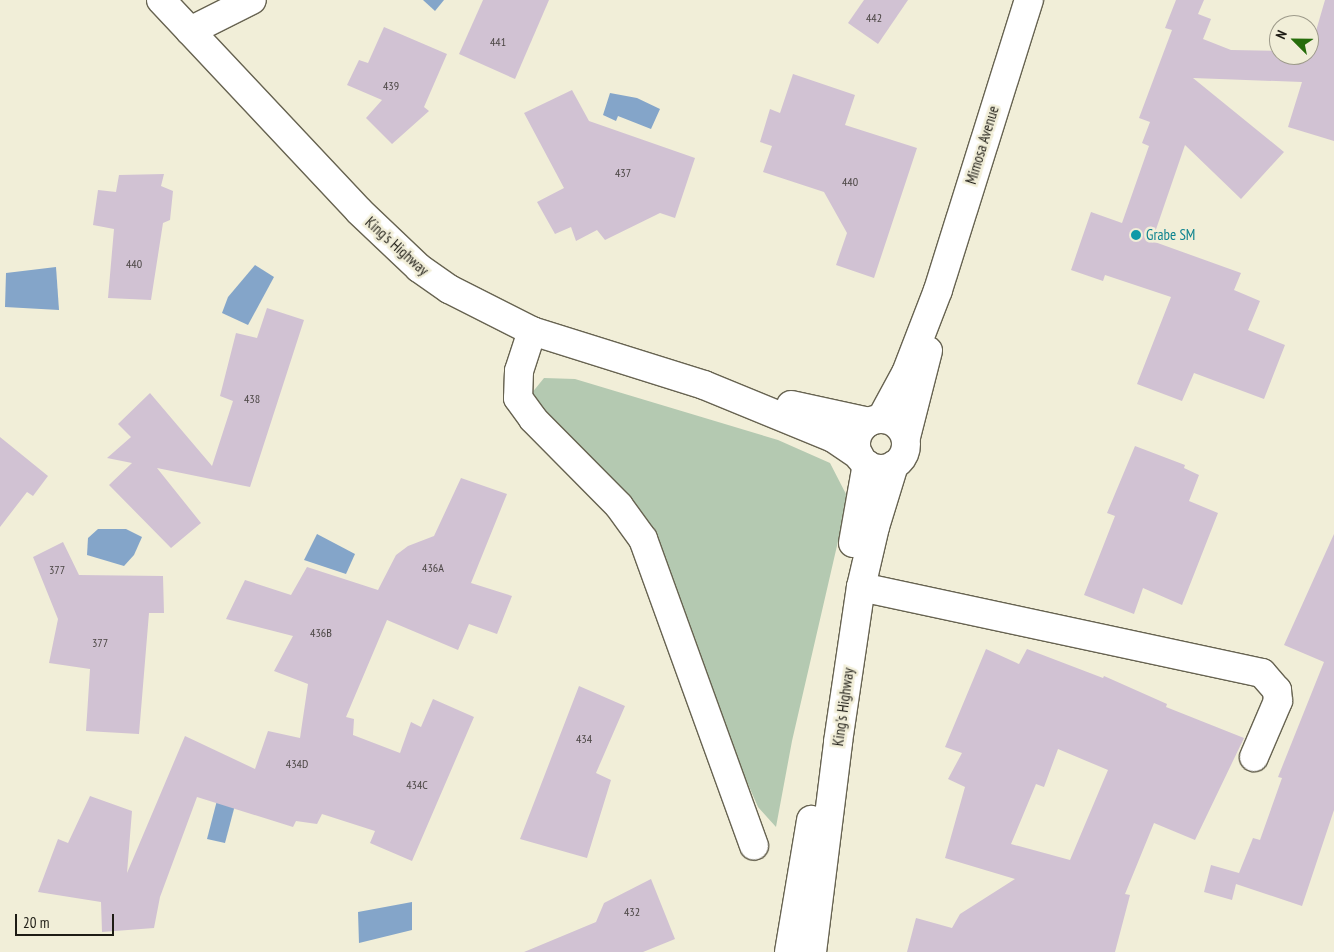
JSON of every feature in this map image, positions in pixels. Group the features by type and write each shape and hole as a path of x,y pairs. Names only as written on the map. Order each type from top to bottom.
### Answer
{"street":[{"name":"King's Highway","path":"161,0 359,211 419,268 488,312 532,332 704,385 826,435 863,460 789,952"},
{"path":"190,31 252,0"},
{"name":"Mimosa Avenue","path":"875,420 906,373 938,290 1029,0"},
{"name":"Mimosa Avenue","path":"906,438 925,367 938,290"},
{"path":"532,332 519,371 518,398 534,419 619,506 642,539 754,846"},
{"name":"King's Highway","path":"704,385 875,420"},
{"path":"875,420 901,428 906,438 902,458 894,465 876,468 863,460 858,437 875,420"},
{"name":"King's Highway","path":"812,952 838,742 861,587 875,526 894,465"},
{"path":"861,587 1262,673 1277,690 1278,701 1254,757"}],"green space":[{"path":"544,378 575,379 778,440 830,463 848,498 792,741 776,827 758,807 709,695 663,566 544,418 531,394"}],"water":[{"path":"423,0 444,0 435,11"},
{"path":"610,93 637,98 660,109 651,129 618,116 616,121 603,115"},
{"path":"255,265 274,277 248,325 222,313 228,297"},
{"path":"56,267 59,310 5,307 6,273"},
{"path":"98,529 126,529 142,537 134,555 124,566 87,555 88,538"},
{"path":"317,534 355,554 346,574 304,560"},
{"path":"222,781 240,786 225,843 207,839"},
{"path":"412,902 412,930 359,943 358,912"}],"building":[{"path":"483,0 549,0 515,79 459,54"},
{"path":"864,0 908,0 878,44 848,23"},
{"path":"1176,0 1204,0 1198,14 1211,19 1203,39 1231,50 1269,51 1269,65 1319,65 1319,21 1325,0 1334,0 1334,141 1288,127 1302,82 1193,78 1284,152 1241,199 1185,145 1152,241 1241,273 1234,290 1260,301 1248,330 1285,345 1264,399 1194,373 1182,401 1137,384 1171,297 1105,275 1103,281 1071,270 1091,212 1122,223 1149,146 1142,143 1150,122 1139,118 1172,30 1165,28"},
{"path":"384,27 447,54 424,107 429,111 392,144 366,118 382,100 347,85 359,60 368,63"},
{"path":"793,74 855,95 845,125 917,148 874,278 836,265 847,233 824,192 763,172 772,146 760,142 770,109 780,113"},
{"path":"572,90 589,121 695,158 675,218 660,213 605,240 597,230 576,241 571,227 555,234 537,202 564,188 524,113"},
{"path":"164,174 161,186 173,191 170,220 163,223 151,300 108,298 114,229 93,225 98,190 116,192 119,175"},
{"path":"267,308 304,320 250,487 157,468 201,523 171,548 109,485 132,463 107,458 131,437 118,424 150,393 212,466 233,401 220,396 236,333 257,338"},
{"path":"0,437 48,476 33,496 27,492 0,527"},
{"path":"1135,446 1185,465 1184,468 1199,475 1189,501 1218,513 1182,605 1143,588 1134,614 1084,595 1115,516 1107,513"},
{"path":"461,478 507,494 471,583 512,596 497,634 469,624 458,650 387,620 346,717 354,719 353,735 400,753 411,722 421,727 433,699 474,717 412,861 370,843 375,831 322,814 317,824 296,821 293,827 197,797 160,897 154,928 102,932 101,902 38,892 58,839 68,843 90,796 132,811 127,873 185,736 255,769 268,731 300,738 308,684 274,671 293,636 226,619 245,580 291,595 307,567 378,590 396,555 408,546 434,536"},
{"path":"1334,534 1334,810 1302,906 1236,884 1232,900 1204,892 1211,865 1239,873 1253,838 1260,840 1282,778 1278,777 1324,662 1284,645"},
{"path":"63,542 79,575 163,576 164,613 149,613 139,734 86,731 90,669 49,663 58,619 33,557"},
{"path":"986,649 1019,664 1027,649 1103,678 1104,676 1167,704 1166,707 1244,738 1195,840 1154,823 1125,894 1130,895 1115,952 907,952 916,918 952,928 960,914 1015,879 945,858 965,787 948,779 962,753 945,747","holes":["1058,749 1108,770 1070,860 1011,844 1036,784 1044,787"]},
{"path":"579,686 625,706 596,773 611,780 587,858 520,839"},
{"path":"651,879 675,939 643,952 524,952 596,922 604,903"}],"place":[{"name":"Grabe SM","path":"1136,235"}]}
